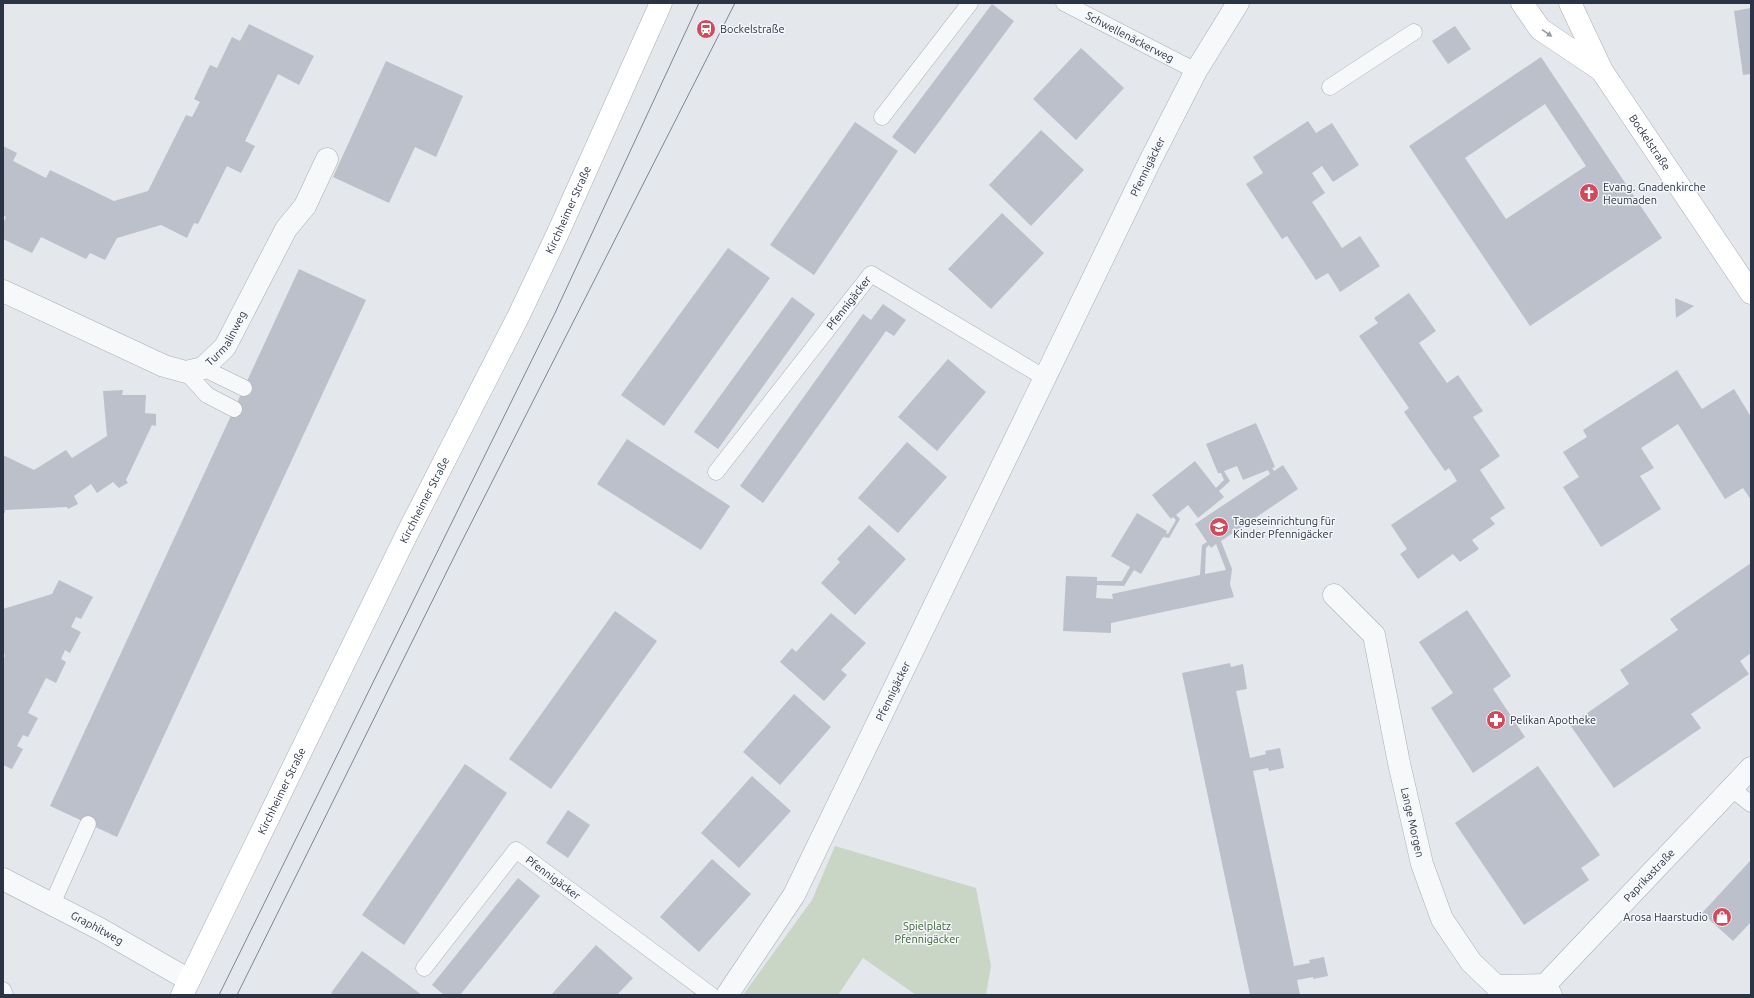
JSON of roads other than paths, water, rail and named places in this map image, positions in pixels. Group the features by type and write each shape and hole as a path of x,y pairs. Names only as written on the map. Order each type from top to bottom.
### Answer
{"main road":[{"name":"Kirchheimer Straße","path":"185,988 406,536 523,307 662,3"},
{"name":"Bockelstraße","path":"1522,3 1540,29 1602,71"},
{"name":"Bockelstraße","path":"1570,3 1602,71 1751,293"}],"street":[{"name":"Pfennigäcker","path":"727,995 794,895 1150,161 1196,71 1238,3"},
{"name":"Turmalinweg","path":"195,370 224,347 286,228 305,206 327,159"},
{"path":"3,291 164,366 195,370"},
{"name":"Lange Morgen","path":"1334,595 1374,635 1399,764 1420,856 1442,919 1471,962 1496,986 1543,992"},
{"name":"Paprikastraße","path":"1543,992 1751,768"},
{"name":"Graphitweg","path":"3,880 100,929 185,988"}],"lane":[{"path":"882,117 970,3"},
{"name":"Schwellenäckerweg","path":"1064,3 1196,71"},
{"path":"1330,87 1414,32"},
{"name":"Pfennigäcker","path":"716,472 871,274 1045,378"},
{"path":"195,370 244,388"},
{"path":"195,370 207,395 234,409"},
{"path":"1732,788 1751,804"},
{"path":"52,904 88,824"},
{"name":"Pfennigäcker","path":"424,968 516,850 711,995"},
{"path":"3,990 5,995"}],"tram line":[{"path":"219,995 555,313 699,3"},
{"path":"237,995 459,547 735,3"}],"place":[{"name":"Bockelstraße","path":"706,29"},
{"name":"Evang. Gnadenkirche Heumaden","path":"1589,193"},
{"name":"Tageseinrichtung für Kinder Pfennigäcker","path":"1219,527"},
{"name":"Pelikan Apotheke","path":"1496,720"},
{"name":"Arosa Haarstudio","path":"1722,917"}],"park label":[{"name":"Spielplatz Pfennigäcker","path":"927,932"}]}
